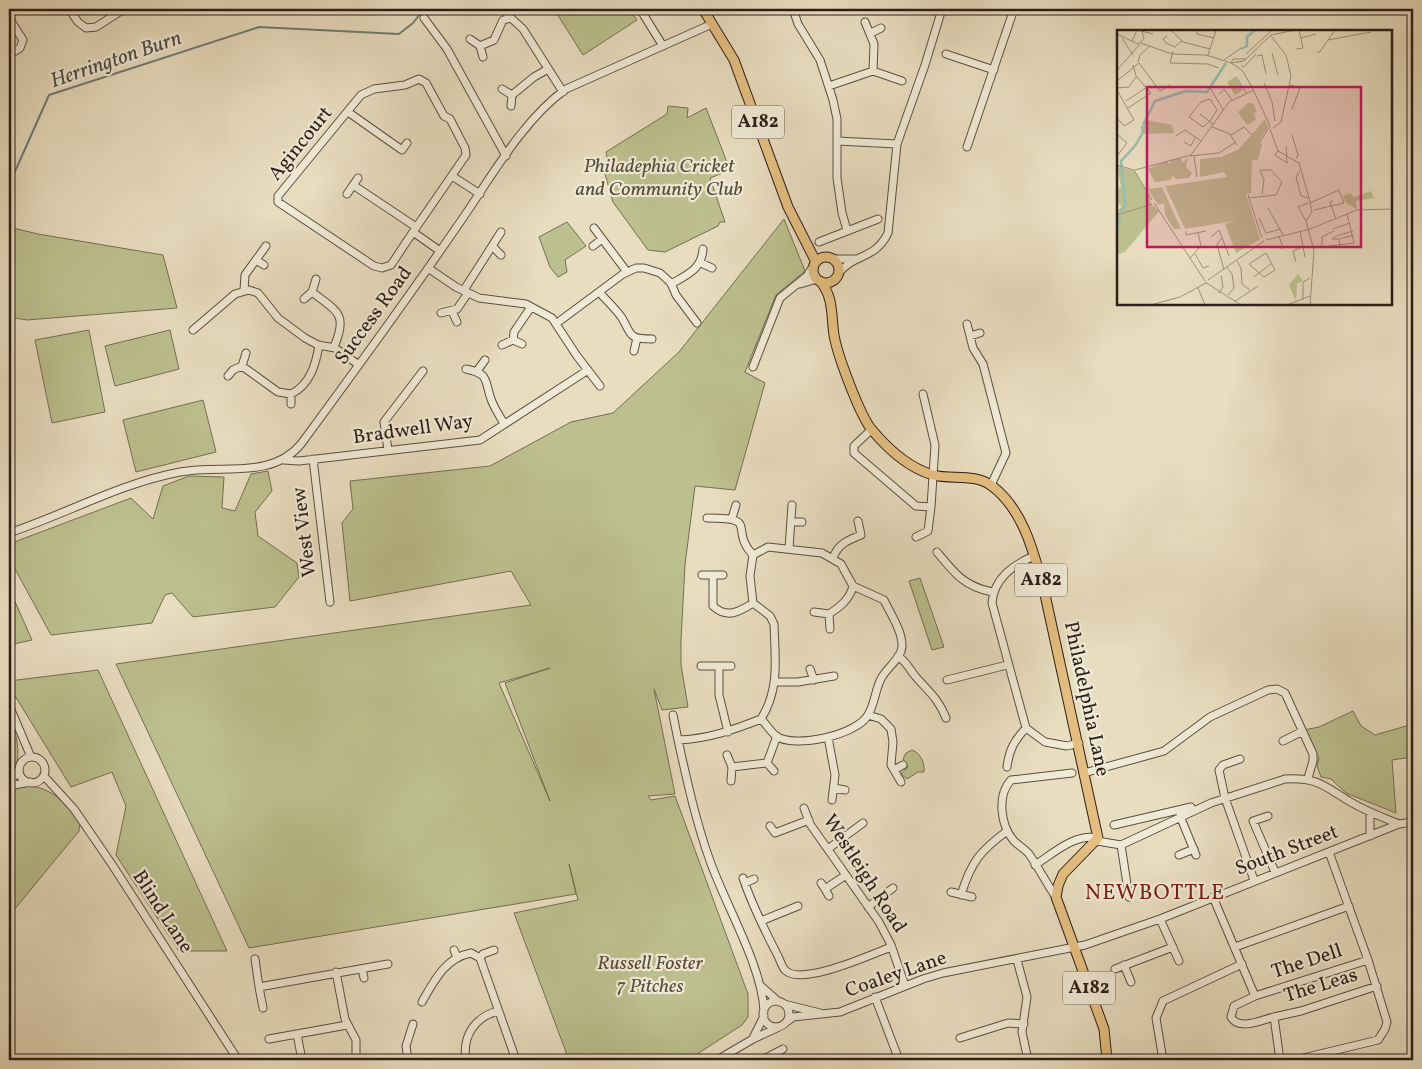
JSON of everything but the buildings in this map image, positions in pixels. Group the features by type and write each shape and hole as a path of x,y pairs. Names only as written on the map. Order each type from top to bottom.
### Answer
{"main road":[{"name":"Philadelphia Lane","path":"703,9 734,60 788,207 806,240 815,264 814,273 829,293 834,337 860,412 871,430 892,451 907,462 934,475 974,478 991,485 1014,508 1034,556 1044,590 1079,743 1098,839"},
{"name":"Philadelphia Lane","path":"806,240 838,265 832,310"},
{"path":"815,264 829,258"},
{"path":"819,280 828,282 837,275"},
{"path":"1056,897 1063,874 1098,839"},
{"name":"A182","path":"1056,897 1104,1028 1107,1060"}],"street":[{"path":"69,9 78,22 86,28 96,27 124,9"},
{"path":"507,19 510,9"},
{"path":"640,9 663,46"},
{"path":"793,9 798,24 820,60 829,86 837,119 837,178 842,213 847,230"},
{"path":"837,275 844,267 882,245 888,233 897,144 925,65 942,9"},
{"path":"967,147 1014,9"},
{"path":"9,18 21,36 22,44 20,48 9,56"},
{"path":"424,18 447,49 506,156"},
{"path":"480,46 494,40 503,20 511,18 524,29 563,92"},
{"path":"865,22 871,33 875,60 873,71"},
{"name":"Success Road","path":"9,533 120,490 166,476 196,470 266,467 284,460 301,444 506,156 542,110 563,92 712,24"},
{"path":"871,33 882,28"},
{"path":"470,40 480,46 483,57"},
{"path":"946,54 994,70"},
{"path":"512,95 548,68"},
{"path":"829,86 873,71 902,81"},
{"name":"Agincourt","path":"414,230 390,265 382,268 374,266 280,205 278,196 356,100 374,89 422,80 444,116 450,119 465,148 466,155 452,176"},
{"path":"502,88 512,95"},
{"path":"512,95 512,106"},
{"name":"Agincourt","path":"348,112 400,153 407,143"},
{"path":"837,141 897,144"},
{"path":"414,230 452,176 480,194"},
{"path":"347,194 358,178"},
{"path":"353,185 440,251"},
{"path":"819,242 878,219"},
{"path":"594,228 627,272"},
{"path":"441,313 452,311 460,306 466,291 485,256 493,248 500,232"},
{"path":"593,246 602,239"},
{"path":"244,290 244,275 266,246"},
{"path":"493,248 501,255"},
{"path":"671,284 701,263 703,249"},
{"path":"829,258 857,259"},
{"path":"256,260 264,265"},
{"path":"701,263 712,268"},
{"path":"753,367 780,298 807,276 815,264"},
{"path":"428,268 484,300 531,306 557,323 600,386"},
{"path":"557,323 627,272 636,268 652,270 671,284 676,295 697,323"},
{"path":"304,299 312,292 316,279"},
{"path":"795,286 819,280"},
{"path":"193,330 235,294 244,290 258,293 278,318 305,338 319,345 334,347 358,366"},
{"path":"312,292 337,311 341,317 342,328 334,347"},
{"path":"600,293 621,317 630,334 638,338 652,339"},
{"path":"512,340 514,332 531,306"},
{"path":"452,311 457,322"},
{"path":"967,324 973,348 983,364 1006,453 991,485"},
{"path":"970,336 980,333"},
{"path":"634,351 638,338"},
{"path":"502,345 512,340 522,344"},
{"path":"242,366 278,392 291,394 302,386 313,371 319,345"},
{"path":"228,376 233,370 242,366 246,353"},
{"path":"477,371 485,360"},
{"path":"466,369 477,371 486,379 490,398 504,424"},
{"name":"Bradwell Way","path":"284,460 313,459 474,442 588,370"},
{"path":"388,450 384,422 423,371"},
{"path":"291,394 291,404"},
{"path":"916,537 928,530 934,475 935,445 923,394"},
{"path":"871,430 854,446 854,453 916,506 931,507"},
{"name":"West View","path":"313,459 330,602"},
{"path":"732,518 736,505"},
{"path":"789,549 792,505"},
{"path":"706,518 732,518 742,526 744,545 753,555"},
{"path":"832,558 836,548 847,540 865,535 858,521"},
{"path":"792,522 802,522"},
{"path":"753,555 768,548 822,553 832,558 841,564 853,586 884,600 902,647 898,656 881,677 868,715 860,724 849,731 828,737 788,741 777,736 761,719"},
{"path":"937,552 959,578 975,588 992,592"},
{"path":"678,740 696,739 728,732 761,719 770,704 775,682 774,624 770,616 753,603 750,576 753,555"},
{"path":"1034,556 1022,561 1000,578 992,592 992,602 1007,665 1026,728 1045,742 1067,746 1079,743"},
{"path":"702,575 723,575"},
{"path":"713,575 714,606 720,613 730,614 753,603"},
{"path":"814,612 829,614 840,607 851,593 853,586"},
{"path":"829,614 830,629"},
{"path":"898,656 907,662 915,676 933,693 946,718"},
{"path":"947,680 1007,665"},
{"path":"701,666 731,666"},
{"path":"718,666 719,695 728,732"},
{"path":"810,669 814,680"},
{"path":"775,682 814,680 834,676"},
{"path":"1084,773 1164,751 1210,717 1268,690 1277,689 1285,693 1312,754 1313,761 1308,778"},
{"path":"9,705 31,757"},
{"path":"868,715 881,719 891,729 894,742 891,765 901,782"},
{"path":"673,716 692,803 710,862 760,985 764,1014 770,1025 779,1027"},
{"path":"1007,767 1009,750 1015,739 1026,728"},
{"path":"1283,741 1301,732"},
{"path":"9,785 23,761 21,734"},
{"path":"767,763 777,736"},
{"path":"828,737 834,767 832,800"},
{"path":"728,755 732,767 731,781"},
{"path":"9,785 37,780 45,768 43,762 37,758 31,757 23,761"},
{"path":"1240,759 1223,765 1219,770 1225,798 1254,880"},
{"path":"732,767 767,763"},
{"path":"767,763 774,771"},
{"path":"894,770 903,765"},
{"path":"19,770 22,777 37,780"},
{"path":"1056,897 1024,849 1014,841 1007,830 1002,800 1005,787 1012,780 1072,773"},
{"path":"1035,865 1076,839 1089,836 1121,845 1211,803 1285,778 1308,778 1326,785 1370,812 1399,824"},
{"name":"Blind Lane","path":"37,780 54,785 74,809 108,858 238,1060"},
{"path":"834,788 845,790"},
{"path":"1114,825 1211,803"},
{"name":"Westleigh Road","path":"804,808 809,820 868,907 892,947 905,986"},
{"path":"1370,812 1370,836"},
{"path":"1179,855 1195,852 1180,816"},
{"path":"1268,816 1254,821 1275,872"},
{"path":"770,826 776,836 809,820"},
{"name":"South Street","path":"1074,947 1160,919 1254,880 1399,824 1413,822"},
{"path":"828,849 863,823"},
{"path":"961,894 969,870 983,848 1007,830"},
{"path":"1121,845 1129,898"},
{"path":"1295,1060 1378,1040 1386,1029 1387,1022 1368,960 1329,852"},
{"path":"829,896 823,886 846,875"},
{"path":"754,879 744,881 785,970 803,974 831,970 892,947"},
{"path":"868,907 885,889 894,888"},
{"path":"951,892 972,897"},
{"path":"1213,897 1255,996"},
{"path":"761,920 798,906"},
{"path":"1235,948 1349,906"},
{"path":"1160,919 1180,961"},
{"name":"Coaley Lane","path":"788,1021 793,1017 828,1014 942,973 1017,960 1074,947"},
{"path":"1115,969 1173,947"},
{"path":"480,958 483,954 494,950"},
{"path":"422,1002 455,953 471,953 480,958 516,1060"},
{"path":"255,960 264,1008"},
{"path":"1017,960 1027,997 1022,1032 1028,1060"},
{"name":"The Dell","path":"1274,1017 1240,1025 1233,1022 1230,1012 1234,1006 1255,996 1368,960"},
{"path":"259,987 388,964"},
{"path":"1163,1060 1156,1018 1163,1001 1242,964"},
{"path":"1124,965 1131,982"},
{"path":"362,969 364,978"},
{"path":"336,972 347,1025 356,1040 356,1060"},
{"path":"717,1060 788,1021 789,1012 760,985"},
{"name":"The Leas","path":"1274,1017 1301,1011 1376,986"},
{"path":"875,997 899,1060"},
{"path":"753,1039 767,1005 781,1003 828,1014"},
{"path":"466,1060 465,1043 477,1021 484,1015 498,1011"},
{"path":"1274,1017 1280,1060"},
{"path":"960,1038 1008,1023 1024,1024"},
{"path":"408,1060 406,1046 413,1024"},
{"path":"269,1039 347,1025"},
{"path":"297,1034 302,1060"},
{"path":"762,1060 783,1048"}],"green space":[{"path":"554,9 629,9 637,20 583,55"},
{"name":"Philadephia Cricket and Community Club","path":"668,106 688,108 687,118 706,108 730,170 710,178 725,222 720,222 718,226 665,252 648,250 613,202 603,167 608,163 606,152 667,114"},
{"name":"Russell Foster 7 Pitches","path":"784,219 805,271 776,295 745,372 765,383 735,490 695,486 685,565 681,640 681,665 688,707 662,710 654,689 675,794 648,796 651,800 675,796 748,994 748,1017 742,1025 688,1060 569,1060 514,913 578,900 569,864 576,894 249,948 116,664 531,605 511,571 350,601 342,523 353,509 350,481 490,466 571,422 613,413 679,352","holes":["550,668 505,683 550,801 499,683"]},
{"path":"567,222 586,246 565,260 567,272 558,277 550,267 539,237"},
{"path":"9,227 38,234 163,255 177,308 27,320 9,317"},
{"path":"89,330 105,412 52,423 35,340"},
{"path":"170,330 179,369 115,386 105,346"},
{"path":"203,400 216,452 136,472 123,420"},
{"path":"268,471 272,491 255,512 258,536 297,563 299,577 275,607 193,617 172,593 165,595 152,623 51,635 9,558 9,544 131,498 153,519 163,486 189,476 224,477 222,508 235,511 251,474"},
{"path":"920,578 944,647 932,650 909,581"},
{"path":"9,588 32,640 9,645"},
{"path":"98,670 227,951 179,951 116,855 126,806 112,772 71,787 9,686 9,681"},
{"path":"1353,711 1361,726 1375,735 1413,724 1413,757 1392,760 1396,813 1346,793 1331,779 1321,777 1317,766 1319,758 1304,730 1319,727"},
{"path":"9,713 18,748 15,769 25,786 50,792 80,821 79,831 9,916"},
{"path":"912,750 922,759 924,772 918,772 907,779 901,774 908,767 903,759 906,753"}],"waterway":[{"name":"Herrington Burn","path":"9,185 49,95 259,27 399,34 413,23 424,9"}],"district":[{"name":"NEWBOTTLE","path":"1155,893"}]}
